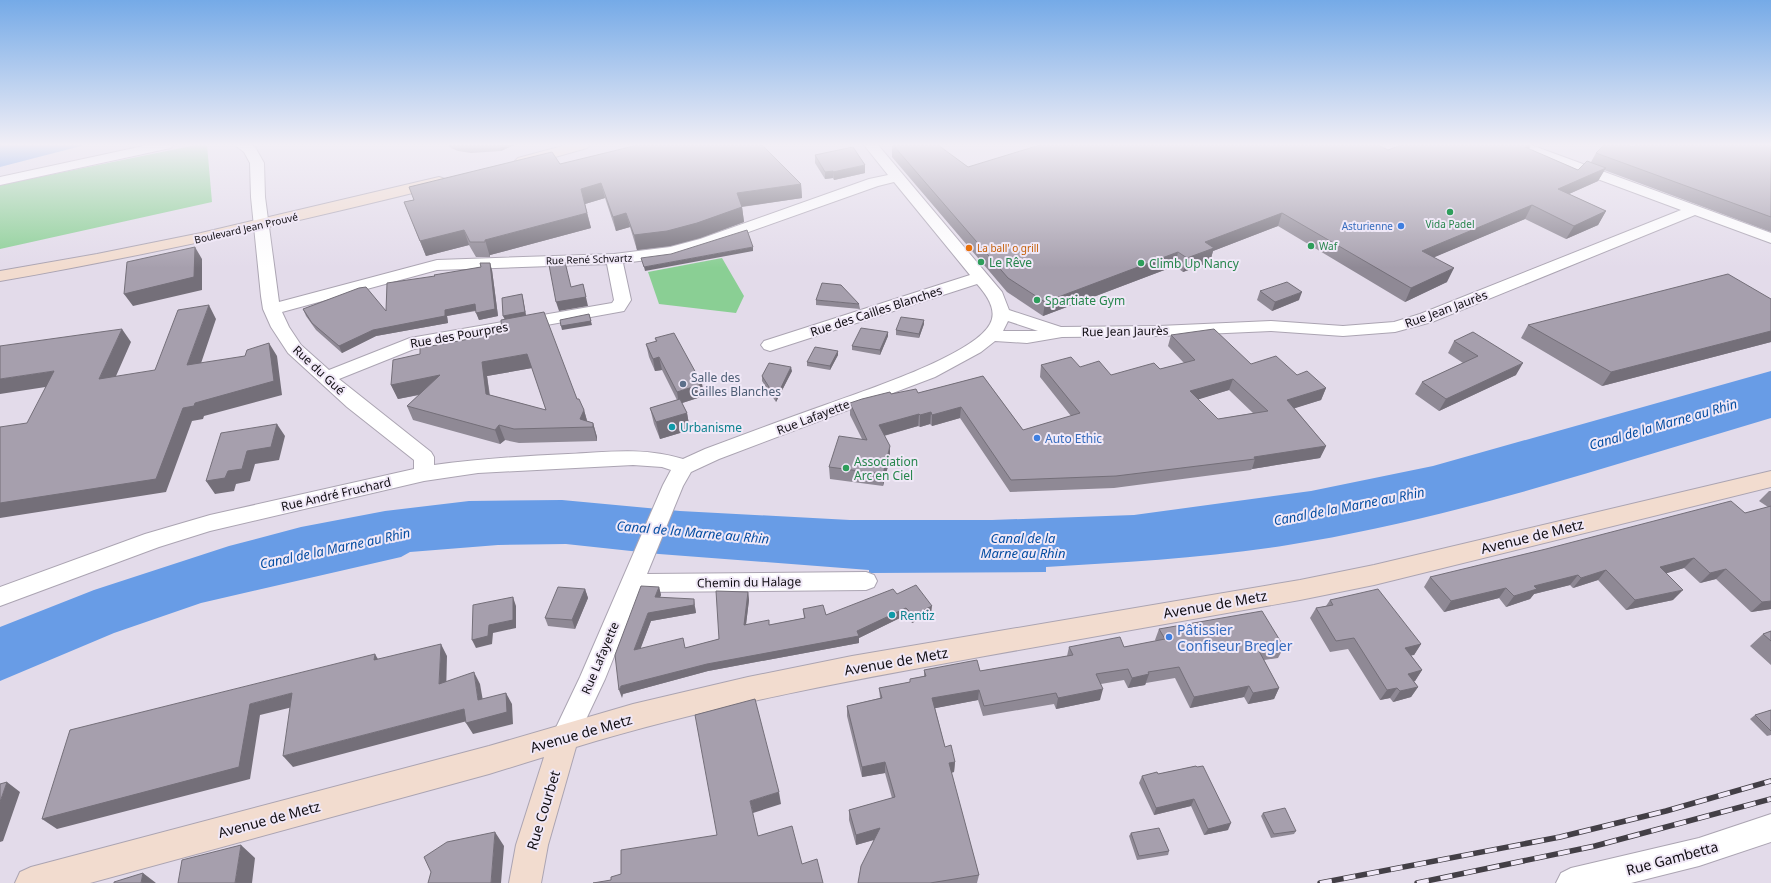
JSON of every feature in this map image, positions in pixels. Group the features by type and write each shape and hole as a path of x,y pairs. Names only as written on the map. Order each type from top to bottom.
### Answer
{"main road":[{"name":"Boulevard Jean Prouvé","path":"0,276 97,259 262,225 424,186"},
{"name":"Avenue de Metz","path":"31,883 489,760 633,717 748,689 852,668 1300,590 1374,575 1771,479"},
{"name":"Rue Courbet","path":"525,883 532,845 564,738"}],"street":[{"name":"Rue du Gué","path":"258,186 272,309 280,327 294,348 354,402 424,457 424,474"},
{"name":"Rue René Schvartz","path":"272,309 437,265 614,259 660,254 687,248 862,186"},
{"path":"907,186 996,296 1001,313"},
{"path":"1630,186 1771,238"},
{"name":"Rue Jean Jaurès","path":"991,335 1007,338 1041,336 1062,332 1159,331 1271,326 1343,331 1395,327 1426,318 1694,210"},
{"name":"Rue des Pourpres","path":"327,377 410,344 618,307 623,300 614,259"},
{"name":"Rue des Cailles Blanches","path":"770,345 981,277"},
{"name":"Rue Jean Jaurès","path":"1001,313 1062,332"},
{"name":"Rue Lafayette","path":"564,738 590,682 666,499 684,467 712,454 928,373 975,348 991,335 999,324 1001,313"},
{"name":"Rue André Fruchard","path":"0,597 153,540 210,523 424,474 478,466 633,458 662,460 684,467"},
{"name":"Chemin du Halage","path":"636,574 866,580"},
{"name":"Rue Gambetta","path":"1572,883 1699,852 1771,828"}],"green space":[{"path":"0,186 211,186 212,202 0,249"},
{"path":"722,258 744,296 736,313 659,304 648,272"}],"water":[{"name":"Canal de la Marne au Rhin","path":"1771,371 1771,418 1592,472 1471,506 1349,534 1288,545 1197,556 1046,567 1046,572 869,573 869,570 659,554 566,544 498,545 410,552 401,557 201,603 114,633 0,681 0,627 94,590 229,546 301,527 385,511 469,501 562,500 680,511 850,520 992,520 1134,515 1311,491 1433,466"}],"building":[{"path":"590,186 581,189 587,213 485,240 485,242 470,242 464,230 420,241 404,202 414,200 409,187"},
{"path":"602,186 785,186 737,193 742,207 697,223 667,231 634,235 626,213 613,217"},
{"path":"929,186 1564,186 1558,189 1606,211 1574,226 1532,205 1422,251 1454,268 1411,288 1282,213 1205,242 1214,248 1187,258 1178,252 1045,302 1008,278"},
{"path":"1687,186 1771,186 1771,217"},
{"path":"747,230 753,247 644,267 641,258 671,254"},
{"path":"195,247 194,277 124,294 127,262"},
{"path":"565,262 571,287 583,284 586,297 556,302 549,265"},
{"path":"480,263 490,263 495,309 476,313 475,304 445,310 445,316 373,330 339,346 312,323 303,309 359,288 366,287 386,311 387,283 481,267"},
{"path":"1728,274 1771,299 1771,331 1611,372 1528,325"},
{"path":"1287,282 1302,292 1275,302 1260,291"},
{"path":"822,283 841,285 859,304 816,300"},
{"path":"522,294 525,312 503,316 502,298"},
{"path":"209,305 187,365 245,356 247,350 269,343 274,381 195,403 194,406 183,408 156,479 0,503 0,427 27,423 54,371 0,379 0,346 122,329 99,379 155,370 178,310"},
{"path":"544,312 577,399 579,399 584,410 580,419 593,423 593,427 514,429 499,425 495,430 407,406 440,375 391,385 393,360 420,354 420,348 502,333 501,320","holes":["527,354 546,410 486,394 482,362"]},
{"path":"589,314 591,321 561,326 560,320"},
{"path":"901,317 924,320 919,334 896,330"},
{"path":"861,328 888,332 880,350 852,346"},
{"path":"1214,329 1251,364 1276,356 1297,375 1307,371 1326,388 1287,400 1326,446 1254,457 1255,459 1116,476 1011,480 961,407 932,415 931,412 919,414 879,425 890,446 883,474 829,467 839,436 867,440 850,403 890,392 891,394 916,389 918,393 983,376 1023,430 1080,413 1041,365 1071,357 1080,367 1099,361 1111,375 1154,363 1160,369 1195,360 1171,335","holes":["1233,379 1268,411 1218,419 1190,391"]},
{"path":"1473,332 1523,363 1446,399 1422,382 1478,356 1454,341"},
{"path":"674,333 702,384 677,392 659,357 653,359 646,344 657,341 655,338"},
{"path":"815,347 838,351 830,366 807,362"},
{"path":"769,363 791,367 776,398 762,376"},
{"path":"680,399 687,413 656,422 650,408"},
{"path":"277,424 271,447 247,451 242,469 228,471 225,478 206,481 221,433"},
{"path":"1731,501 1745,513 1771,506 1771,601 1762,602 1726,569 1710,573 1694,558 1660,567 1683,590 1635,600 1606,570 1581,578 1578,575 1534,586 1537,589 1514,596 1506,588 1451,601 1430,577 1546,549"},
{"path":"916,585 932,606 913,615 906,608 857,631 859,636 707,664 621,686 619,690 615,655 641,586 659,587 655,597 694,599 694,605 648,613 634,650 683,638 685,648 719,639 716,591 748,592 744,625 769,620 769,625 805,618 803,609 823,605 826,615 893,589 897,594"},
{"path":"558,587 585,589 572,620 545,618"},
{"path":"1378,589 1421,644 1405,648 1422,670 1408,674 1418,687 1400,691 1397,688 1387,690 1354,638 1336,641 1316,608 1333,605 1330,600"},
{"path":"513,597 513,620 489,625 488,636 472,640 473,605"},
{"path":"1262,611 1284,647 1259,651 1279,688 1253,693 1249,686 1194,697 1179,667 1148,672 1149,674 1132,678 1128,669 1096,674 1103,689 1058,698 1056,693 984,706 979,690 932,698 945,747 951,745 955,762 949,763 979,875 930,883 858,883 861,866 880,828 856,835 849,810 895,797 885,762 862,767 847,706 882,698 879,688 910,682 910,679 926,676 924,670 977,660 980,671 1073,655 1069,647 1120,637 1124,647 1165,639 1159,629"},
{"path":"1771,631 1771,641 1763,634"},
{"path":"441,644 439,684 474,672 478,700 506,693 507,712 466,723 464,709 283,756 292,693 250,704 239,767 42,819 70,730 375,654 374,660"},
{"path":"755,699 779,792 750,801 758,836 792,826 802,864 817,859 823,883 593,883 611,880 611,877 621,874 621,850 717,835 695,715"},
{"path":"1771,710 1771,731 1755,715"},
{"path":"1196,766 1203,766 1231,823 1208,829 1194,799 1156,808 1142,776 1157,772 1158,774"},
{"path":"7,782 0,802 0,784"},
{"path":"1285,808 1296,831 1274,834 1263,813"},
{"path":"1159,828 1169,851 1139,856 1131,833"},
{"path":"495,832 491,883 428,883 431,872 424,857 447,842"},
{"path":"241,845 235,883 178,883 182,860"},
{"path":"143,873 141,883 114,883 114,882"}],"railway":[{"path":"1320,883 1560,837 1666,811 1771,781"},
{"path":"1417,883 1595,846 1771,799"}],"place":[{"name":"Vida Padel","path":"1450,212"},
{"name":"Asturienne","path":"1401,226"},
{"name":"Waf","path":"1311,246"},
{"name":"La ball' o grill","path":"969,248"},
{"name":"Le Rêve","path":"981,262"},
{"name":"Climb Up Nancy","path":"1141,263"},
{"name":"Spartiate Gym","path":"1037,300"},
{"name":"Salle des Cailles Blanches","path":"683,384"},
{"name":"Urbanisme","path":"672,427"},
{"name":"Auto Ethic","path":"1037,438"},
{"name":"Association Arc en Ciel","path":"846,468"},
{"name":"Rentiz","path":"892,615"},
{"name":"Pâtissier Confiseur Bregler","path":"1169,637"}]}
